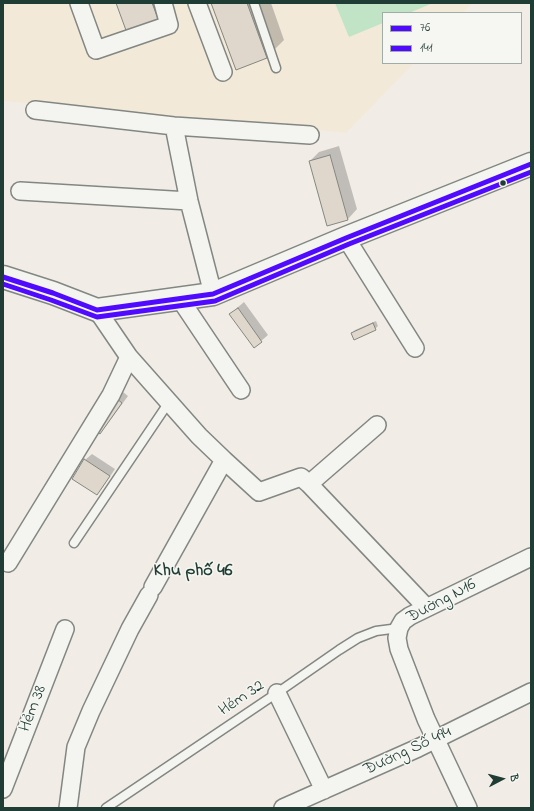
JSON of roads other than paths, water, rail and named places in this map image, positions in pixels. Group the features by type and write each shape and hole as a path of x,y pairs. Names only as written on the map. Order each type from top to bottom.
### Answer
{"street":[{"path":"80,3 96,50 169,25 163,3"},
{"path":"197,3 223,72"},
{"path":"35,110 174,126 310,135"},
{"path":"174,126 189,201 213,294"},
{"path":"3,277 53,293 97,310 213,294 346,238 531,164"},
{"path":"20,191 189,201"},
{"path":"346,238 415,348"},
{"path":"180,299 242,390"},
{"path":"97,310 129,357 199,436 259,492 300,478 309,484 426,607"},
{"path":"8,563 111,395 129,357"},
{"path":"309,484 376,425"},
{"path":"68,808 76,748 91,711 130,629 224,460"},
{"name":"Đường N16","path":"468,808 426,719 399,649 397,638 399,628 403,620 426,607 531,557"},
{"name":"Hẻm 38","path":"3,789 65,629"},
{"name":"Đường Số 494","path":"283,808 436,740 531,692"},
{"path":"277,693 324,790"}],"lane":[{"path":"254,3 276,68"},
{"path":"74,543 169,402"},
{"name":"Hẻm 32","path":"106,808 358,638 376,631 399,628"}],"district":[{"name":"Khu phố 46","path":"193,572"}]}
